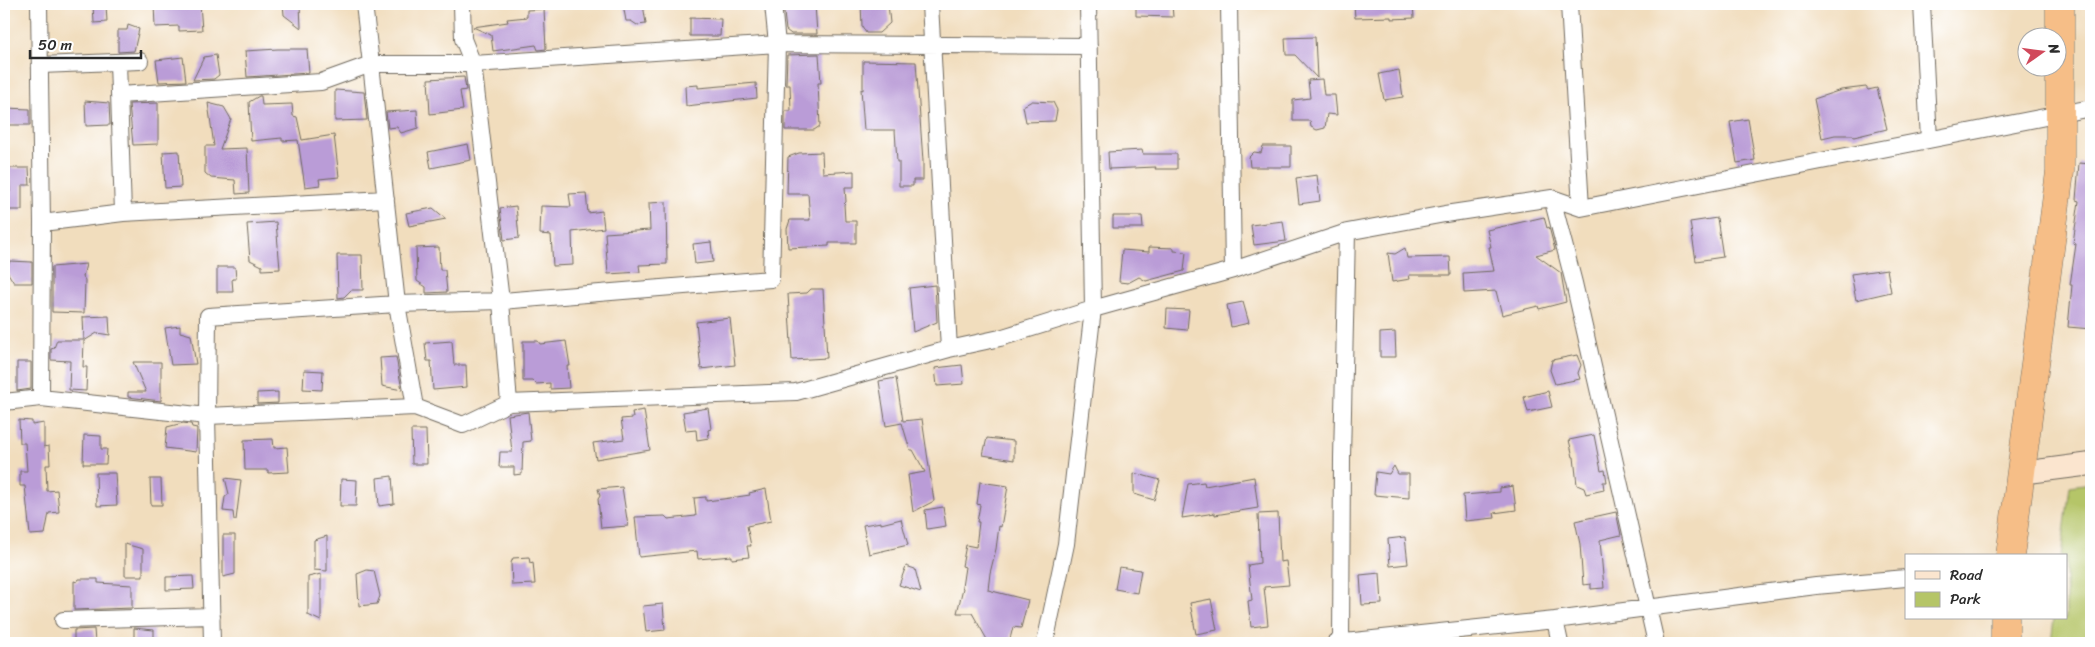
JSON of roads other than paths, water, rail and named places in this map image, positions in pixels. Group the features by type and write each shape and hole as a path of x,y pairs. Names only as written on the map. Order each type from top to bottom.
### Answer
{"highway":[{"path":"2010,554 2060,172 2060,4"},
{"path":"2005,620 2005,643"}],"main road":[{"path":"2021,473 2091,464"}],"street":[{"path":"39,4 42,223 41,398"},
{"path":"364,4 397,304 415,407"},
{"path":"462,4 463,39 473,64 501,302 509,403"},
{"path":"212,643 206,416 208,316 397,304 501,302 771,279 777,44 773,4"},
{"path":"930,4 949,349"},
{"path":"1045,643 1066,544 1093,309 1088,4"},
{"path":"1229,4 1233,270"},
{"path":"1569,4 1581,208"},
{"path":"1922,4 1929,140"},
{"path":"120,95 321,82 371,64 473,64 777,44 1089,46"},
{"path":"41,65 140,61"},
{"path":"118,62 122,213"},
{"path":"4,402 41,398 206,416 415,407 463,425 509,403 796,392 949,349 1000,338 1093,309 1233,270 1347,232 1445,214 1552,198 1581,208 2091,108"},
{"path":"42,223 122,213 386,198"},
{"path":"1552,198 1574,283 1656,643"},
{"path":"1341,643 1342,458 1347,232"},
{"path":"1335,643 1555,620 1816,586 1905,578"},
{"path":"63,620 212,616"},
{"path":"1555,620 1560,643"}]}
